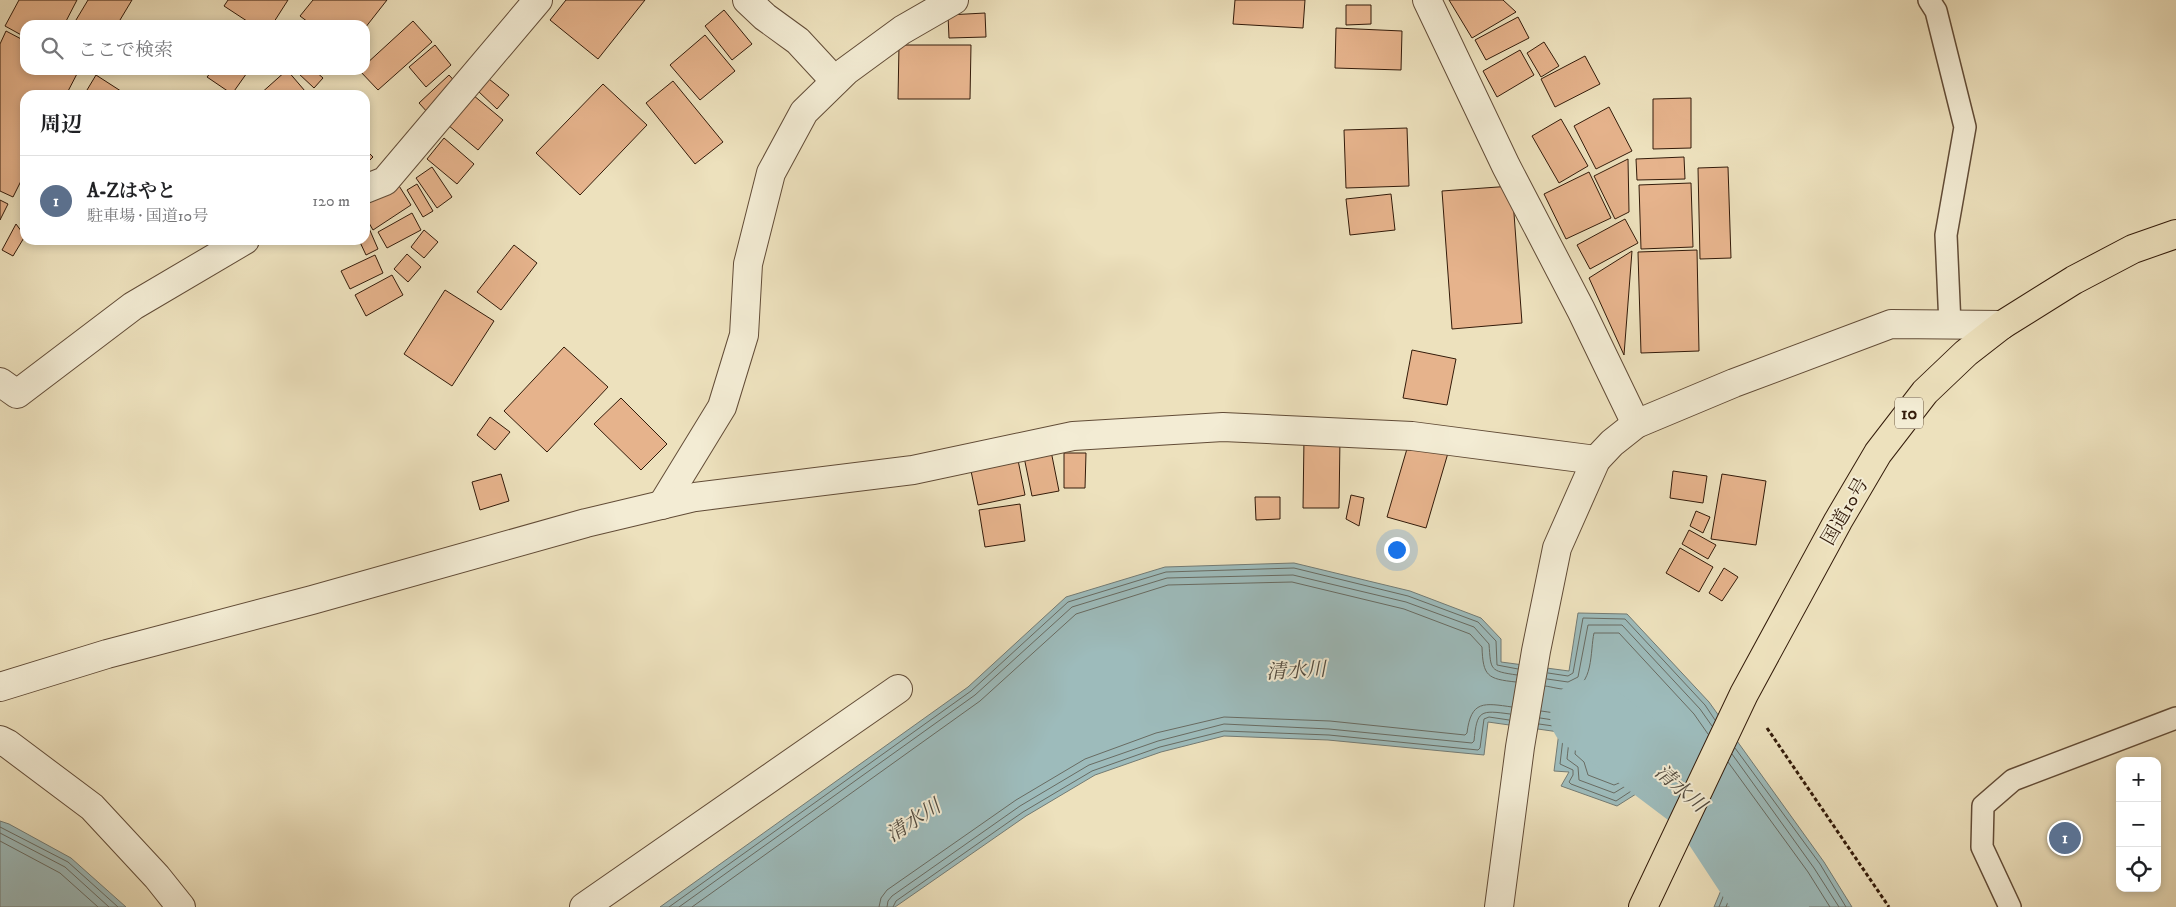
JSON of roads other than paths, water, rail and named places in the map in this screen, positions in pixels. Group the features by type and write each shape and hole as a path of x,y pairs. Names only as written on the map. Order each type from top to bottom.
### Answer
{"highway":[{"name":"国道10号","path":"1643,907 1744,694 1838,521 1878,452 1925,392 1966,353 2002,325 2074,280 2133,249 2176,234"}],"street":[{"path":"370,187 385,181 538,0"},
{"path":"747,0 765,17 798,42 835,81"},
{"path":"662,505 722,407 744,335 748,264 771,172 804,112 846,71 902,30 954,0"},
{"path":"1426,1 1506,166 1581,310 1636,424"},
{"path":"0,382 17,394 133,306 237,245"},
{"path":"1499,907 1520,747 1536,651 1557,548 1596,460 1612,443 1636,424 1734,383 1891,324 2002,325"},
{"path":"0,687 107,654 312,600 586,522 695,497 913,470 1073,436 1223,427 1412,436 1596,460"},
{"path":"584,907 898,689"},
{"path":"0,740 92,807 158,877 182,907"}],"lane":[{"path":"1929,0 1936,11 1965,127 1946,235 1950,325"},
{"path":"2010,907 1982,848 1983,806 2013,780 2176,718"}],"water":[{"path":"1294,563 1410,591 1481,618 1501,639 1501,662 1569,671 1578,613 1627,614 1709,702 1824,862 1852,907 1714,907 1737,852 1674,770 1617,806 1561,786 1569,772 1554,771 1559,732 1488,722 1484,755 1328,740 1224,736 1161,752 1095,775 1026,816 895,907 660,907 968,687 1066,597 1165,567"},
{"path":"0,821 71,858 126,907 0,907"}],"waterway":[{"name":"清水川","path":"1586,716 1594,719 1704,802 1773,907"}],"place":[{"name":"A-Zはやと","path":"2065,838"}]}
